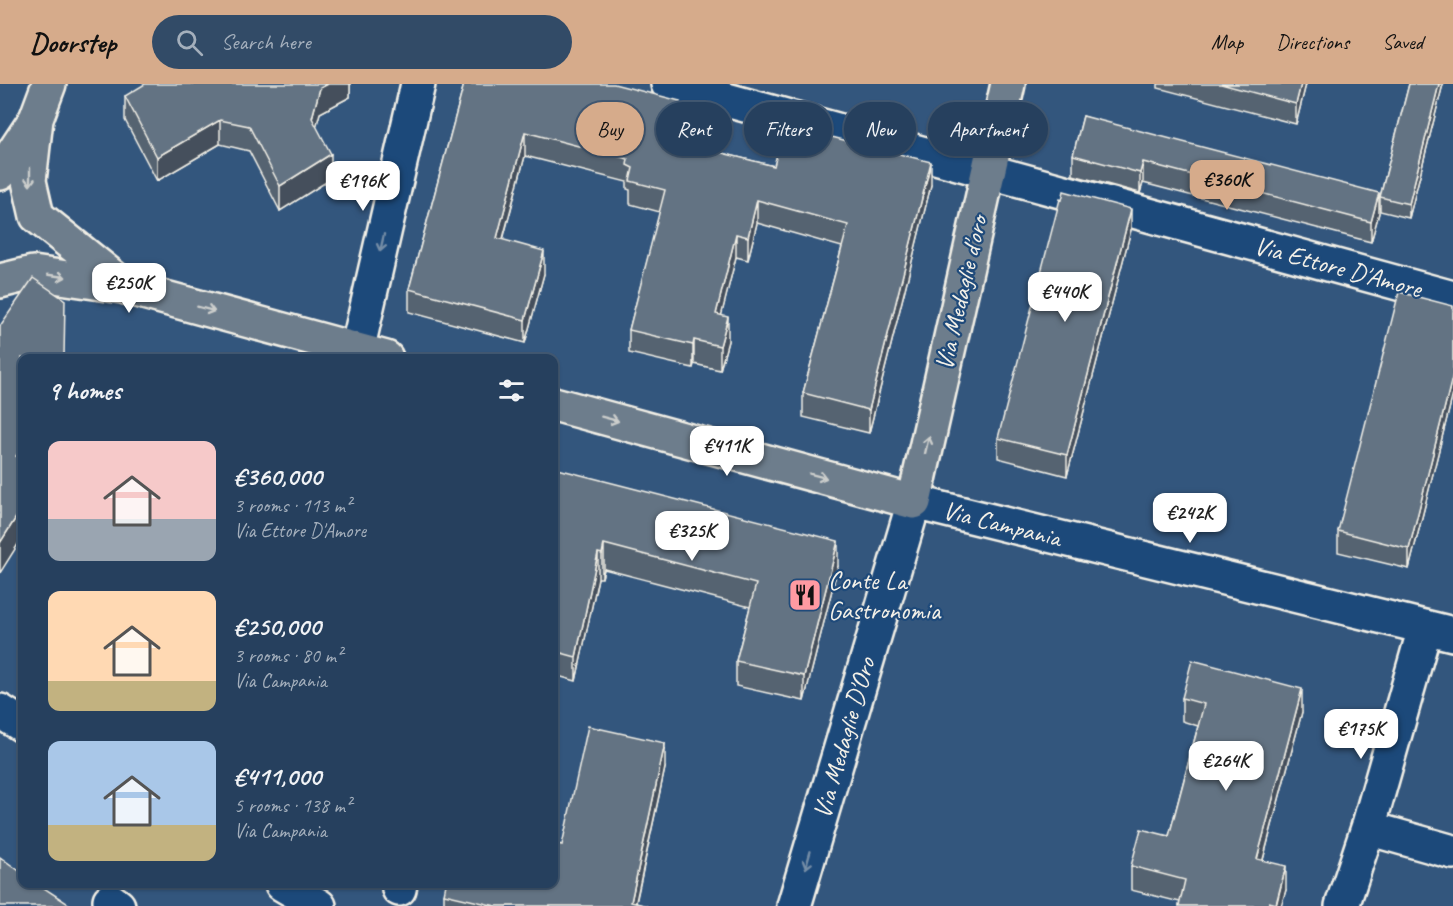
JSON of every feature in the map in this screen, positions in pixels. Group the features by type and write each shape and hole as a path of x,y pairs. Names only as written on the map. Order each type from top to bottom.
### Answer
{"main road":[{"path":"0,173 36,119 49,84"},
{"name":"Via Medaglie d'oro","path":"914,502 1008,84"},
{"path":"36,119 29,181 37,216 125,286"},
{"path":"0,281 33,273 125,286 367,354"},
{"name":"Via Campania","path":"558,405 914,502"}],"street":[{"path":"371,354 418,84"},
{"name":"Via Ettore D'Amore","path":"668,84 1453,298"},
{"name":"Via Campania","path":"914,502 1439,631"},
{"name":"Via Medaglie D'Oro","path":"794,906 914,502"},
{"path":"1342,906 1439,631"},
{"path":"0,711 18,722"},
{"path":"1368,828 1453,852"},
{"path":"289,888 319,906"}],"building":[{"path":"145,84 328,84 320,88 312,118 331,154 280,186 249,126 220,120 157,157 125,96"},
{"path":"464,84 614,84 680,101 656,102 656,156 732,156 774,166 776,156 832,156 832,137 844,140 844,156 907,156 931,162 869,410 803,393 848,225 757,200 748,237 736,234 716,314 728,317 720,346 694,340 693,345 629,330 665,190 630,181 633,168 627,165 628,159 617,156 644,156 644,102 576,102 576,145 525,132 497,238 544,251 525,320 409,289"},
{"path":"1221,84 1301,84 1296,104"},
{"path":"1409,84 1439,84 1409,204 1380,197"},
{"path":"1083,116 1379,193 1371,222 1143,162 1140,173 1073,155"},
{"path":"1064,191 1131,209 1067,455 998,438"},
{"path":"33,278 65,300 64,354 18,354 18,453 16,456 18,458 18,514 0,543 0,326"},
{"path":"1399,292 1453,306 1453,374 1409,549 1338,531"},
{"path":"558,469 838,541 804,676 736,661 756,584 604,544 602,554 598,553 576,657 558,652"},
{"path":"1192,660 1302,689 1257,859 1286,866 1276,904 1269,902 1268,906 1179,906 1185,880 1131,866 1141,829 1169,836 1204,704 1182,698"},
{"path":"588,726 665,743 631,902 647,906 496,906 444,894 445,888 558,888 558,844 562,845"},
{"path":"0,857 18,870 18,888 44,888 70,905 69,906 0,906"}],"place":[{"name":"Conte La Gastronomia","path":"805,595"}]}
